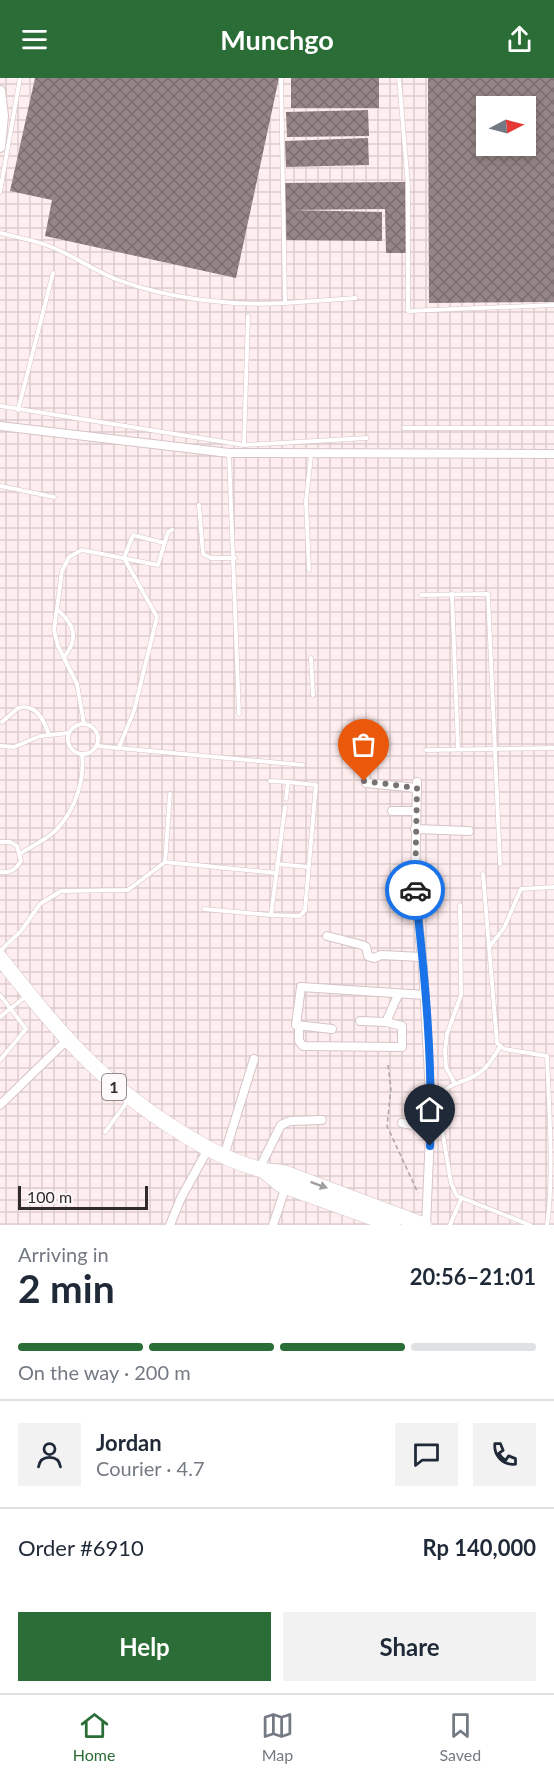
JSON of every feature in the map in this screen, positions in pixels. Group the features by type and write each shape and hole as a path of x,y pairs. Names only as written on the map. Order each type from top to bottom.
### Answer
{"highway":[{"name":"1","path":"0,958 66,1041 130,1099 208,1149 261,1170 286,1186 368,1221 393,1225"},
{"name":"1","path":"261,1170 285,1173 425,1225"}],"street":[{"path":"0,91 0,147"},
{"path":"0,426 229,453 311,451 554,454"},
{"path":"364,767 366,783 417,784 415,811 417,907 425,995 431,1128 428,1216 425,1225"},
{"path":"392,811 415,811"},
{"path":"415,829 469,831"},
{"path":"417,907 436,906"},
{"path":"327,936 362,945 366,947 368,956 374,958 381,955 422,957"},
{"path":"360,1021 386,1022 402,1026 402,1047 303,1046 299,1041 299,1026 295,1022 302,986 398,995 425,995"},
{"path":"386,1022 398,995"},
{"path":"299,1026 332,1029"},
{"path":"0,1105 66,1041"},
{"path":"224,1156 254,1059"},
{"path":"261,1170 281,1125 291,1121 322,1120"},
{"path":"402,1123 431,1128"},
{"path":"170,1225 181,1197 208,1149"},
{"path":"272,1225 286,1186"}],"lane":[{"path":"0,192 20,78"},
{"path":"281,78 285,303"},
{"path":"399,78 408,186 408,312 554,305"},
{"path":"0,233 49,246 117,280 204,300 240,304 356,298"},
{"path":"18,410 53,273"},
{"path":"244,445 248,316"},
{"path":"0,406 244,445 367,438"},
{"path":"404,428 554,428"},
{"path":"309,570 306,501 311,451"},
{"path":"229,453 235,558 239,714"},
{"path":"0,486 54,497"},
{"path":"199,505 203,554 211,558 235,558"},
{"path":"84,724 77,684 55,638 62,571 66,561 75,552 82,550 159,564 164,543 172,530"},
{"path":"124,558 133,535 164,543"},
{"path":"120,747 134,711 157,617 124,558"},
{"path":"452,594 458,749"},
{"path":"421,595 488,594 500,864"},
{"path":"57,610 72,624 73,645 64,657"},
{"path":"311,658 313,695"},
{"path":"2,722 18,708 32,708 40,714 50,734"},
{"path":"84,724 93,728 98,736 96,746 93,750 82,754 72,749 68,738 69,733 73,728 84,724"},
{"path":"0,746 14,747 50,734 69,733"},
{"path":"96,746 303,765"},
{"path":"426,750 554,748"},
{"path":"21,853 57,830 67,815 82,781 82,754"},
{"path":"204,909 271,915 300,916 304,913 316,785 270,781"},
{"path":"286,799 288,782"},
{"path":"165,862 170,794"},
{"path":"271,915 285,807"},
{"path":"0,842 10,842 21,853 21,861 16,869 9,873 0,872"},
{"path":"0,951 21,931 40,904 61,891 128,890 165,862 276,873"},
{"path":"277,864 308,867"},
{"path":"483,874 496,1038 500,1047"},
{"path":"490,946 504,928 521,889 554,887"},
{"path":"455,1084 447,1067 445,1050 447,1034 461,995 460,905"},
{"path":"0,1017 29,994"},
{"path":"0,995 26,1029 0,1060"},
{"path":"500,1047 484,1070 442,1091 438,1099 451,1183 461,1199 530,1225"},
{"path":"500,1047 547,1056 554,1054"},
{"path":"547,1056 553,1181 551,1211 547,1225"},
{"path":"105,1132 130,1099"},
{"path":"450,1225 461,1199"}],"path":[{"path":"388,1065 391,1088 387,1126 419,1196"}],"shaded area":[{"path":"0,78 554,78 554,1225 0,1225"}],"building":[{"path":"35,78 279,78 236,278 45,236 52,200 10,191"},
{"path":"291,78 379,78 379,108 291,108"},
{"path":"428,78 554,78 554,302 429,303"},
{"path":"368,110 369,136 287,137 286,112"},
{"path":"368,138 369,165 286,167 285,141"},
{"path":"405,182 406,253 386,253 385,209 290,210 382,212 382,241 285,240 285,183"}],"way so far":[{"path":"364,781 417,788 415,890"}],"route":[{"path":"415,890 423,968 431,1112 430,1146"}]}
